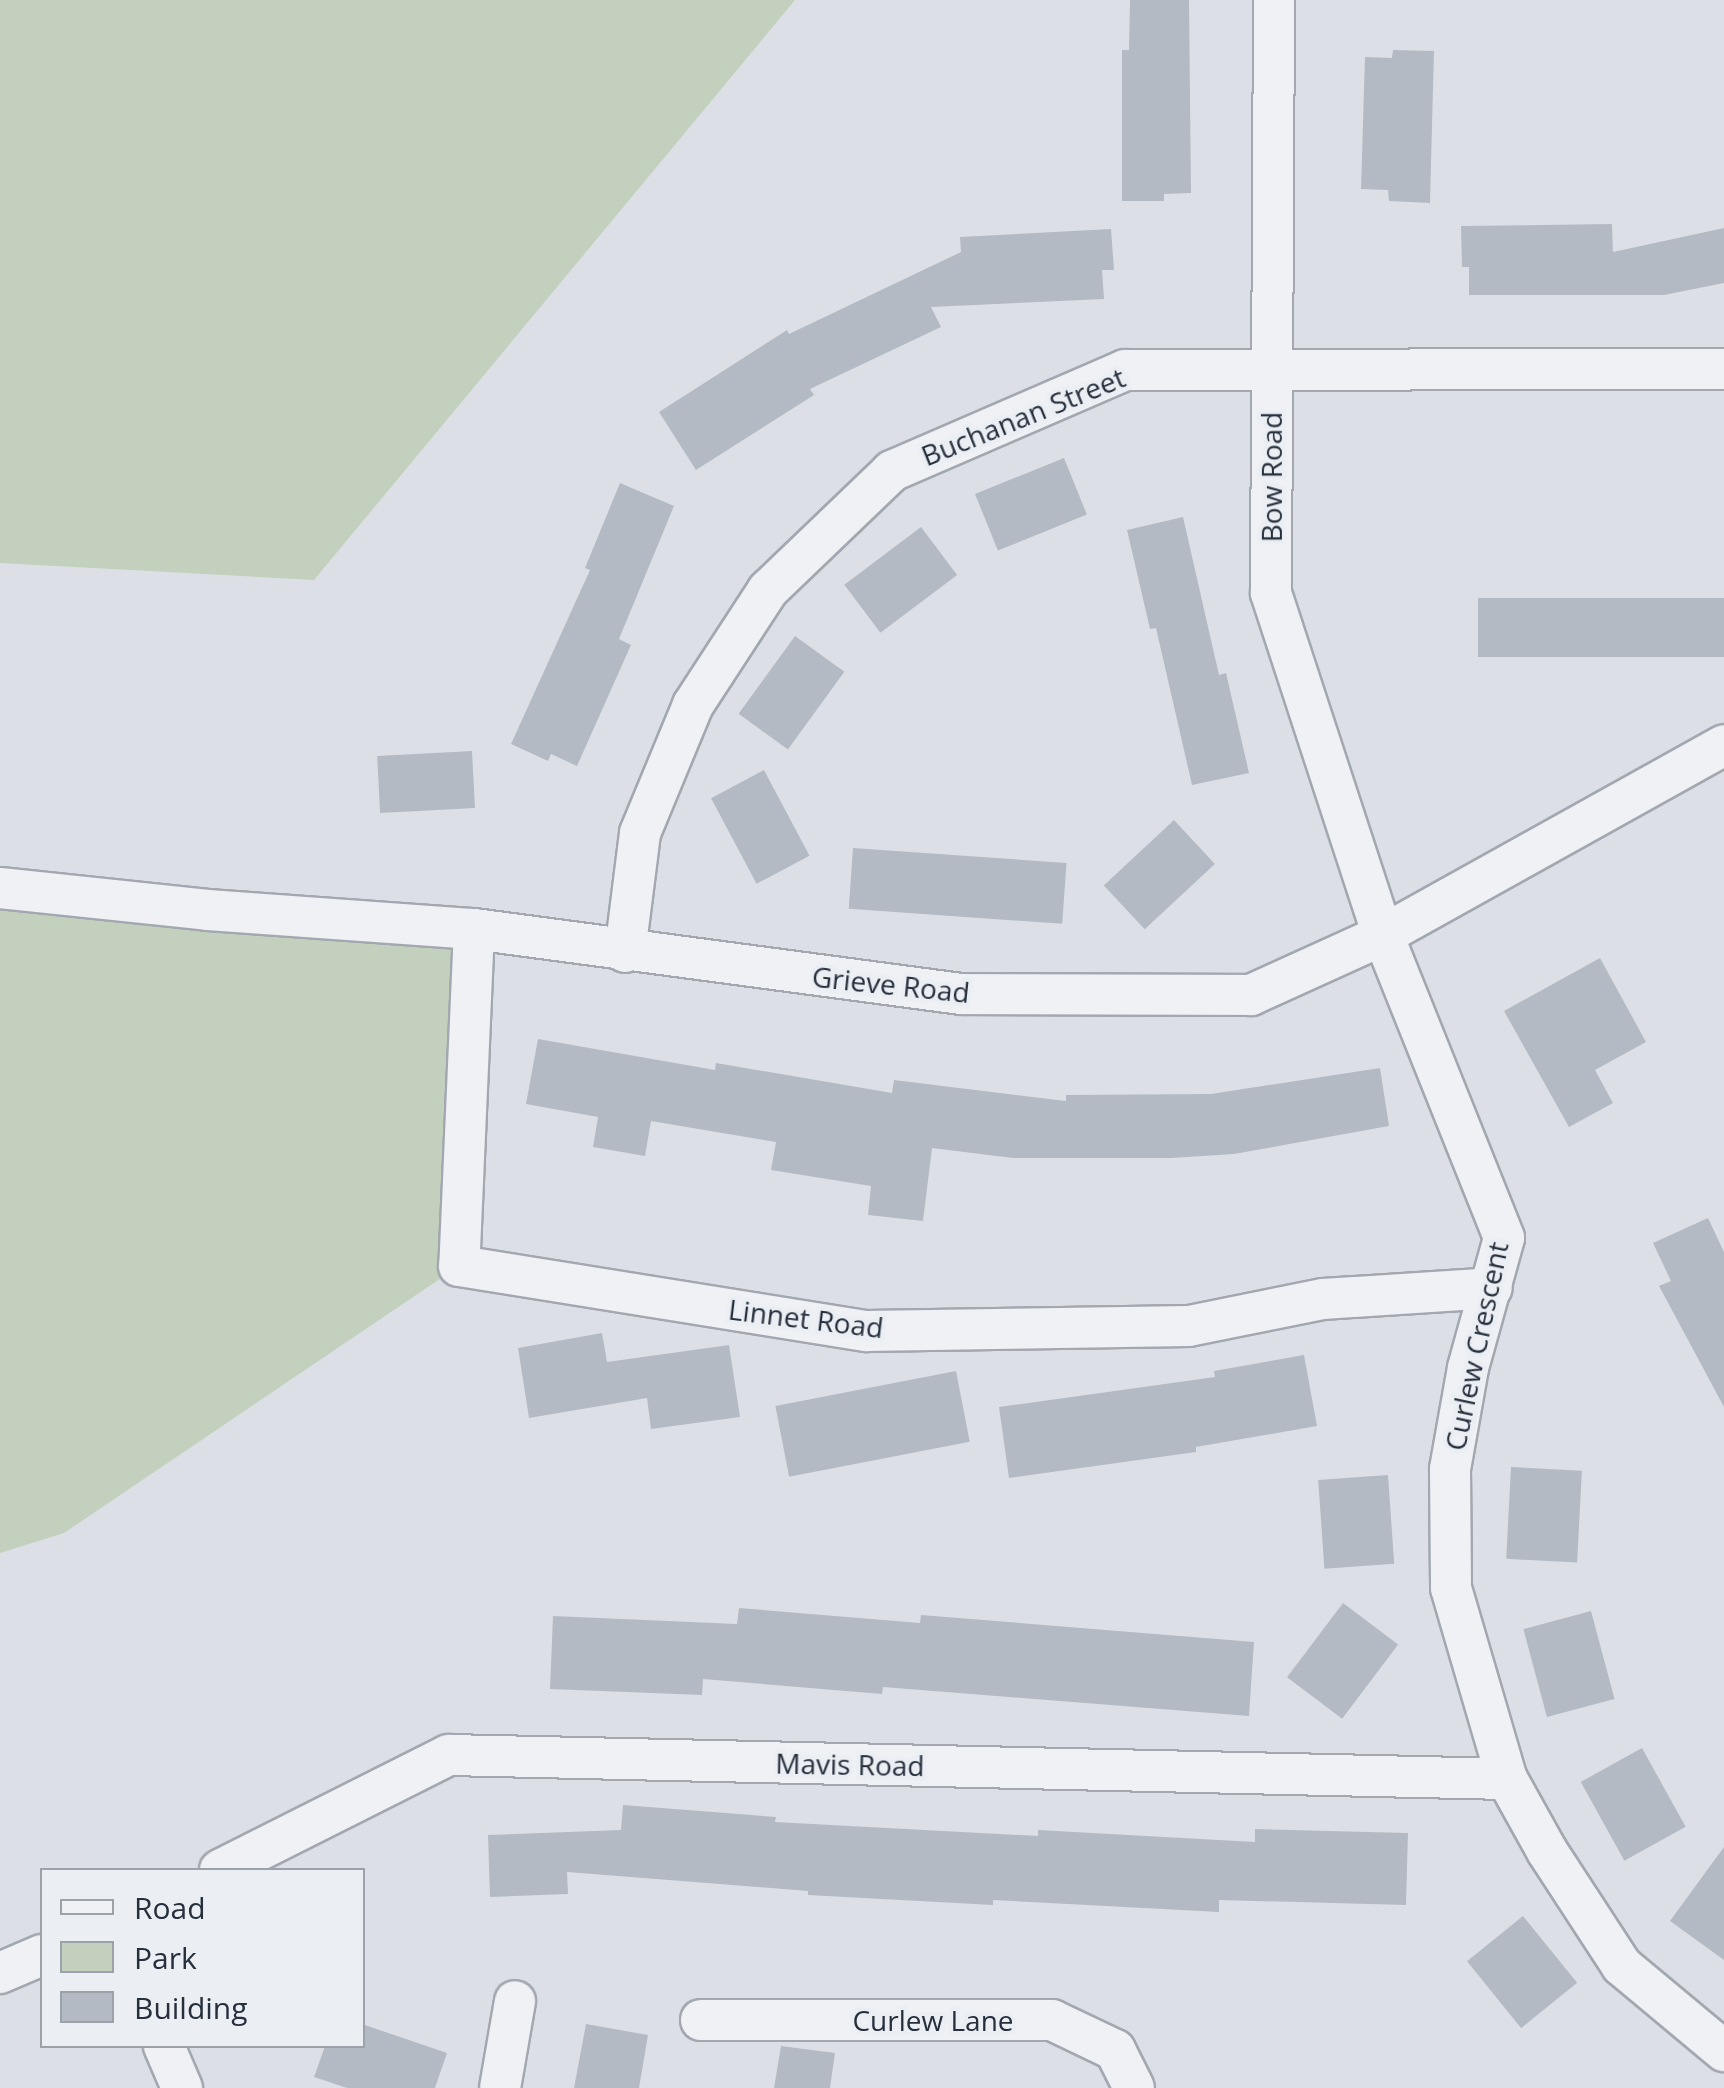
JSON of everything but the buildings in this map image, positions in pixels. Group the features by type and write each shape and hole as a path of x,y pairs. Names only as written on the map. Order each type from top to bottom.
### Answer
{"street":[{"name":"Bow Road","path":"1274,0 1271,594 1382,935"},
{"name":"Buchanan Street","path":"625,952 640,832 692,705 768,590 892,471 1125,370 1724,369"},
{"name":"Grieve Road","path":"0,888 208,910 474,928 625,952 962,994 1251,995 1382,935 1724,745"},
{"name":"Linnet Road","path":"474,928 459,1266 866,1330 1189,1326 1322,1299 1492,1288"},
{"name":"Curlew Crescent","path":"1382,935 1504,1238 1468,1368 1450,1468 1451,1588 1507,1779 1547,1851 1622,1966 1724,2051"},
{"name":"Mavis Road","path":"224,1868 449,1754 1507,1779"},
{"path":"0,1973 40,1956"},
{"path":"500,2088 515,2001"},
{"name":"Curlew Lane","path":"701,2020 1052,2020 1115,2050 1134,2088"},
{"path":"165,2048 182,2088"}],"green space":[{"path":"0,0 795,0 314,580 0,563"},
{"path":"0,885 474,929 459,1266 64,1533 0,1553"}]}
